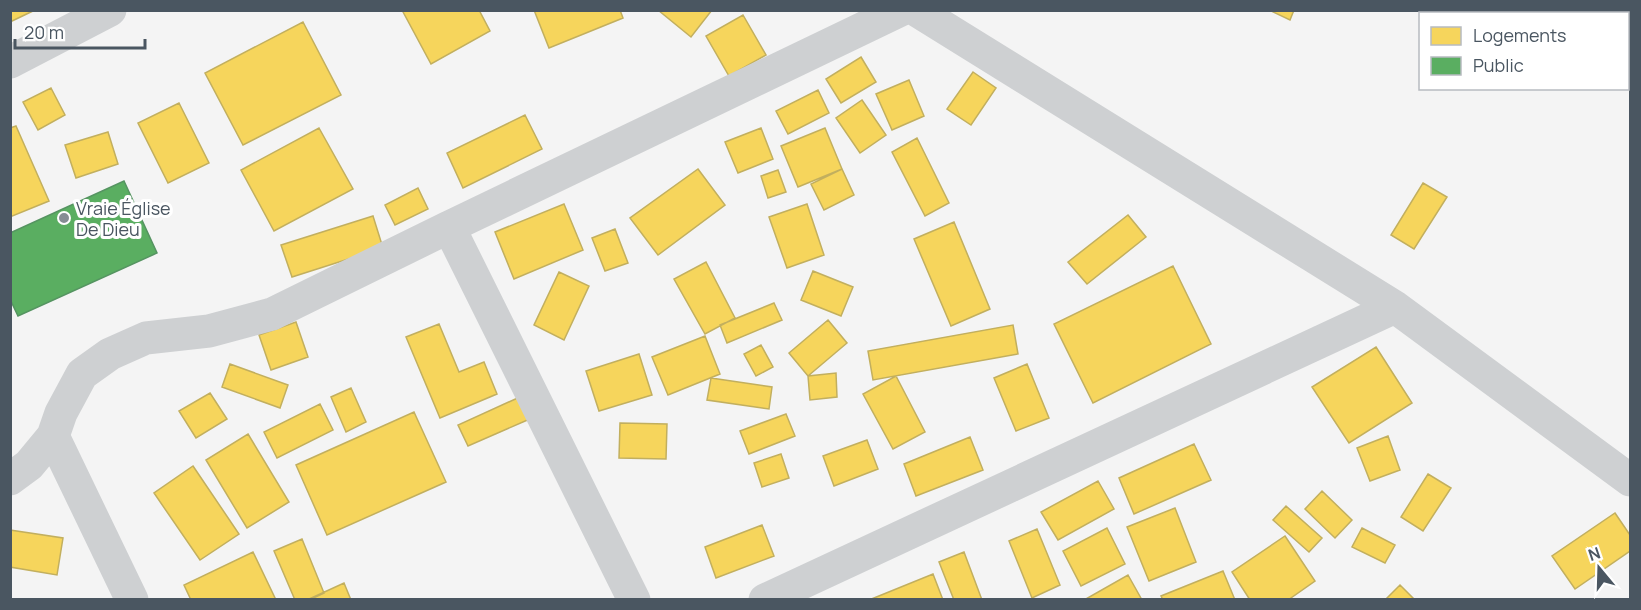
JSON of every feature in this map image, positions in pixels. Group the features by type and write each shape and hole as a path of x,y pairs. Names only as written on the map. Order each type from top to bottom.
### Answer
{"street":[{"path":"10,62 110,10"},
{"path":"10,479 29,465 53,436 61,412 82,374 110,354 146,338 209,331 272,314 901,10"},
{"path":"916,10 1395,307 1630,480"},
{"path":"449,227 634,600"},
{"path":"765,600 1395,307"},
{"path":"53,436 132,600"}],"building: Logements":[{"path":"10,10 35,10 10,22"},
{"path":"402,10 479,10 490,31 431,64"},
{"path":"534,10 620,10 623,18 549,48"},
{"path":"658,10 712,10 691,37"},
{"path":"1269,10 1294,10 1290,20"},
{"path":"743,15 766,55 729,76 706,36"},
{"path":"303,22 341,95 243,145 205,73"},
{"path":"861,57 876,82 841,103 826,79"},
{"path":"973,72 996,88 971,125 947,109"},
{"path":"909,80 924,116 892,130 876,94"},
{"path":"51,88 65,115 38,130 23,102"},
{"path":"818,90 829,113 788,134 776,111"},
{"path":"862,100 886,135 860,153 836,118"},
{"path":"179,103 209,163 168,183 138,123"},
{"path":"525,115 542,149 463,188 447,153"},
{"path":"16,126 49,201 10,217 10,128"},
{"path":"319,128 353,189 274,231 241,170"},
{"path":"761,128 773,159 738,173 725,142"},
{"path":"825,128 842,169 798,187 781,146"},
{"path":"108,132 118,164 76,178 65,145"},
{"path":"917,138 949,203 925,216 892,152"},
{"path":"698,169 725,205 658,255 630,218"},
{"path":"842,169 854,195 824,210 811,184"},
{"path":"778,170 786,192 768,198 761,176"},
{"path":"1423,183 1447,197 1414,249 1391,235"},
{"path":"418,188 428,209 395,225 385,205"},
{"path":"564,204 583,250 514,279 495,232"},
{"path":"807,204 824,255 787,268 769,217"},
{"path":"1128,215 1146,237 1087,284 1068,262"},
{"path":"373,216 383,248 292,277 281,245"},
{"path":"954,222 990,309 951,326 914,239"},
{"path":"615,229 628,263 605,271 592,238"},
{"path":"706,262 735,318 705,334 674,279"},
{"path":"1173,266 1211,344 1093,403 1054,324"},
{"path":"813,271 853,287 841,316 801,300"},
{"path":"559,272 589,286 564,340 534,325"},
{"path":"774,303 782,320 727,343 720,325"},
{"path":"828,320 847,343 808,376 789,353"},
{"path":"296,322 308,357 271,370 259,335"},
{"path":"439,324 459,372 484,362 497,394 440,418 406,337"},
{"path":"1013,325 1018,354 873,380 868,351"},
{"path":"705,336 720,374 668,395 652,357"},
{"path":"761,345 773,367 756,376 744,354"},
{"path":"1376,347 1412,403 1349,443 1312,387"},
{"path":"639,354 652,395 599,411 586,371"},
{"path":"230,364 288,385 280,408 222,387"},
{"path":"1027,364 1049,418 1016,431 994,378"},
{"path":"836,373 837,397 810,400 808,376"},
{"path":"896,376 925,432 893,449 863,394"},
{"path":"711,378 772,387 769,409 707,400"},
{"path":"351,388 366,422 346,432 331,397"},
{"path":"210,393 227,419 196,438 179,411"},
{"path":"522,396 532,418 468,446 458,425"},
{"path":"320,404 333,430 277,458 264,432"},
{"path":"414,412 446,482 327,535 296,465"},
{"path":"786,414 795,436 749,454 740,431"},
{"path":"620,423 667,424 666,459 619,458"},
{"path":"248,434 289,502 247,528 206,460"},
{"path":"1388,436 1400,470 1370,481 1357,448"},
{"path":"970,437 983,470 916,496 904,464"},
{"path":"867,440 878,469 834,486 823,456"},
{"path":"1194,444 1211,480 1134,514 1119,478"},
{"path":"781,454 789,478 762,487 754,463"},
{"path":"193,466 239,534 200,560 154,493"},
{"path":"1428,474 1451,488 1423,531 1401,517"},
{"path":"1098,481 1114,509 1058,540 1041,512"},
{"path":"1322,491 1352,520 1335,538 1305,509"},
{"path":"1286,506 1322,538 1309,552 1273,520"},
{"path":"1175,508 1196,562 1149,581 1127,527"},
{"path":"1615,513 1630,535 1630,551 1575,589 1552,556"},
{"path":"762,525 774,556 716,578 705,547"},
{"path":"1107,528 1125,564 1081,586 1063,551"},
{"path":"1362,528 1395,545 1385,563 1352,547"},
{"path":"1037,529 1060,585 1032,598 1009,541"},
{"path":"10,530 63,538 57,575 10,567"},
{"path":"1285,536 1315,581 1288,600 1250,600 1232,572"},
{"path":"302,539 324,593 309,600 295,600 274,551"},
{"path":"253,552 276,600 191,600 184,585"},
{"path":"964,552 982,600 954,600 939,562"},
{"path":"1223,571 1235,600 1163,600 1161,596"},
{"path":"933,574 943,600 869,600"},
{"path":"1128,575 1142,600 1084,600"},
{"path":"344,583 351,600 307,600"},
{"path":"1400,585 1415,600 1385,600"}],"building: Public":[{"path":"124,181 157,253 18,316 10,299 10,233"}],"place":[{"name":"Vraie Église De Dieu","path":"64,218"}]}
